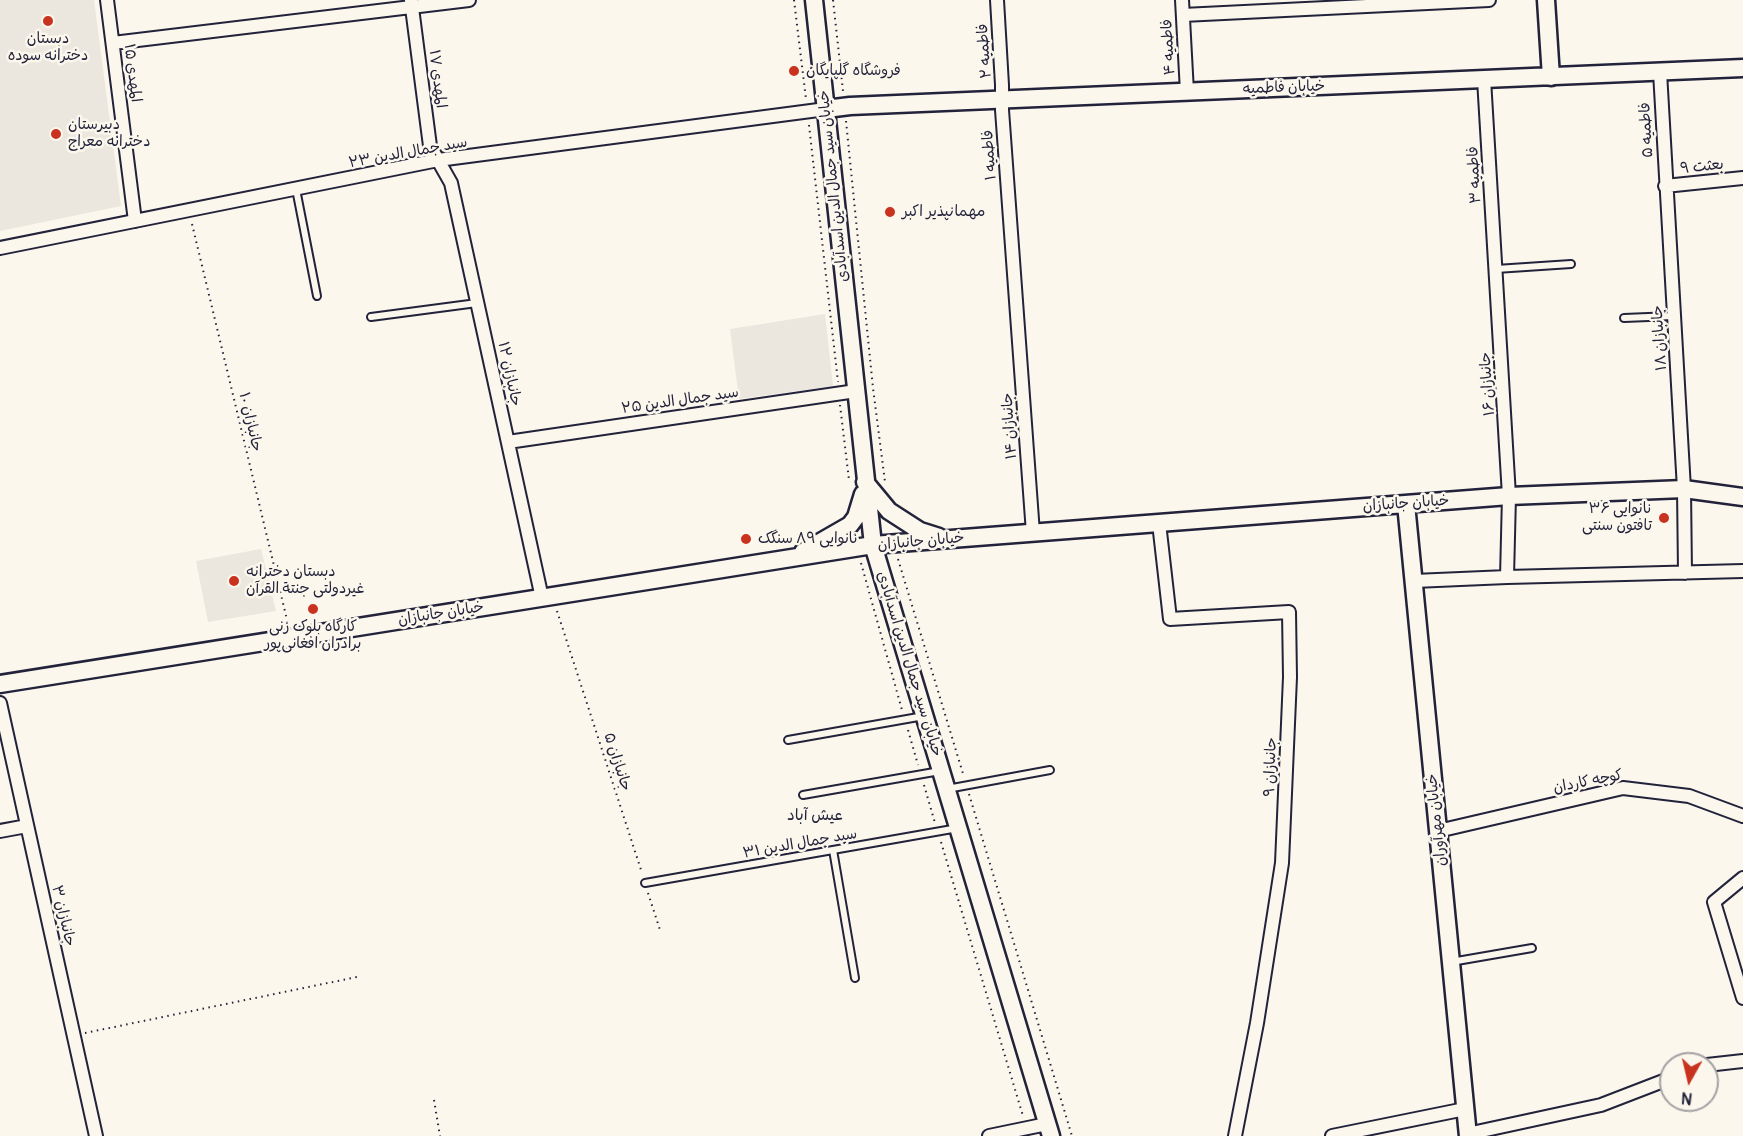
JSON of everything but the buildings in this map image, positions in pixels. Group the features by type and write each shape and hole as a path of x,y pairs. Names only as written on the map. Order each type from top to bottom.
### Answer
{"main road":[{"name":"خیابان سید جمال الدین اسدآبادی","path":"814,0 873,545 1049,1130"},
{"path":"1546,0 1551,77"},
{"name":"خیابان فاطمیه","path":"826,109 1743,68"},
{"path":"865,482 889,511 920,531 947,539"},
{"path":"794,558 850,525 862,503 865,482"},
{"name":"خیابان جانبازان","path":"0,684 873,545 1509,496 1684,489 1743,497"},
{"name":"خیابان مهرآوران","path":"1406,504 1468,1135"}],"street":[{"name":"المهدی ۱۵","path":"107,0 135,221"},
{"path":"113,43 411,3 469,0"},
{"name":"فاطمیه ۲","path":"997,0 1002,100"},
{"name":"فاطمیه ۴","path":"1182,0 1187,92"},
{"path":"1183,15 1489,0"},
{"name":"المهدی ۱۷","path":"411,3 430,146 438,160"},
{"name":"فاطمیه ۵","path":"1660,72 1665,186"},
{"name":"فاطمیه ۳","path":"1484,79 1496,269"},
{"name":"فاطمیه ۱","path":"1002,100 1017,316"},
{"name":"سید جمال الدین ۲۳","path":"0,248 438,160 826,109"},
{"name":"جانبازان ۱۲","path":"438,160 452,183 508,441 547,597"},
{"name":"بعثت ۹","path":"1665,186 1743,178"},
{"name":"جانبازان ۱۸","path":"1665,186 1684,489 1685,573"},
{"name":"جانبازان ۱۶","path":"1496,269 1509,496 1507,577"},
{"name":"جانبازان ۱۴","path":"1017,316 1033,533"},
{"name":"سید جمال الدین ۲۵","path":"508,441 856,391"},
{"name":"جانبازان ۹","path":"1159,523 1170,619 1289,612 1290,677 1282,863 1257,1023 1235,1136"},
{"path":"1414,581 1743,571"},
{"name":"جانبازان ۳","path":"0,703 96,1136"},
{"name":"کوچه کاردان","path":"1438,831 1623,788 1689,796 1743,816"},
{"path":"0,831 27,826"},
{"path":"1743,879 1714,902 1743,998"},
{"path":"1719,1064 1743,1061"},
{"path":"1468,1135 1600,1105 1659,1083"},
{"path":"1332,1136 1465,1109"},
{"path":"989,1136 1049,1130"}],"lane":[{"path":"296,189 317,296"},
{"path":"1496,269 1570,264"},
{"path":"371,317 478,303"},
{"path":"1624,318 1673,316"},
{"path":"788,740 924,716"},
{"path":"946,789 1050,770"},
{"path":"802,795 941,771"},
{"name":"سید جمال الدین ۳۱","path":"645,883 958,828"},
{"path":"833,850 855,978"},
{"path":"1451,962 1532,948"}],"path":[{"path":"833,0 873,388 889,511"},
{"name":"جانبازان ۱۰","path":"189,211 291,638"},
{"path":"893,544 1072,1136"},
{"name":"جانبازان ۵","path":"547,597 662,933"},
{"path":"74,1036 357,977"},
{"path":"434,1100 440,1136"}],"shaded area":[{"name":"دبیرستان دخترانه معراج","path":"0,0 94,0 121,206 0,231"},
{"path":"825,314 833,386 739,399 730,329"},
{"name":"دبستان دخترانه غیردولتی جنتة القرآن","path":"261,549 276,611 208,622 196,561"}],"place":[{"name":"دبستان دخترانه سوده","path":"48,21"},
{"name":"فروشگاه گلپایگان","path":"794,71"},
{"name":"دبیرستان دخترانه معراج","path":"56,134"},
{"name":"مهمانپذیر اکبر","path":"890,212"},
{"name":"نانوایی ۳۶ تافتون سنتی","path":"1664,518"},
{"name":"نانوایی ۸۹ سنگک","path":"746,539"},
{"name":"دبستان دخترانه غیردولتی جنتة القرآن","path":"234,581"},
{"name":"کارگاه بلوک زنی برادران افغانی‌پور","path":"313,609"}],"district":[{"name":"عیش آباد","path":"815,816"}]}
